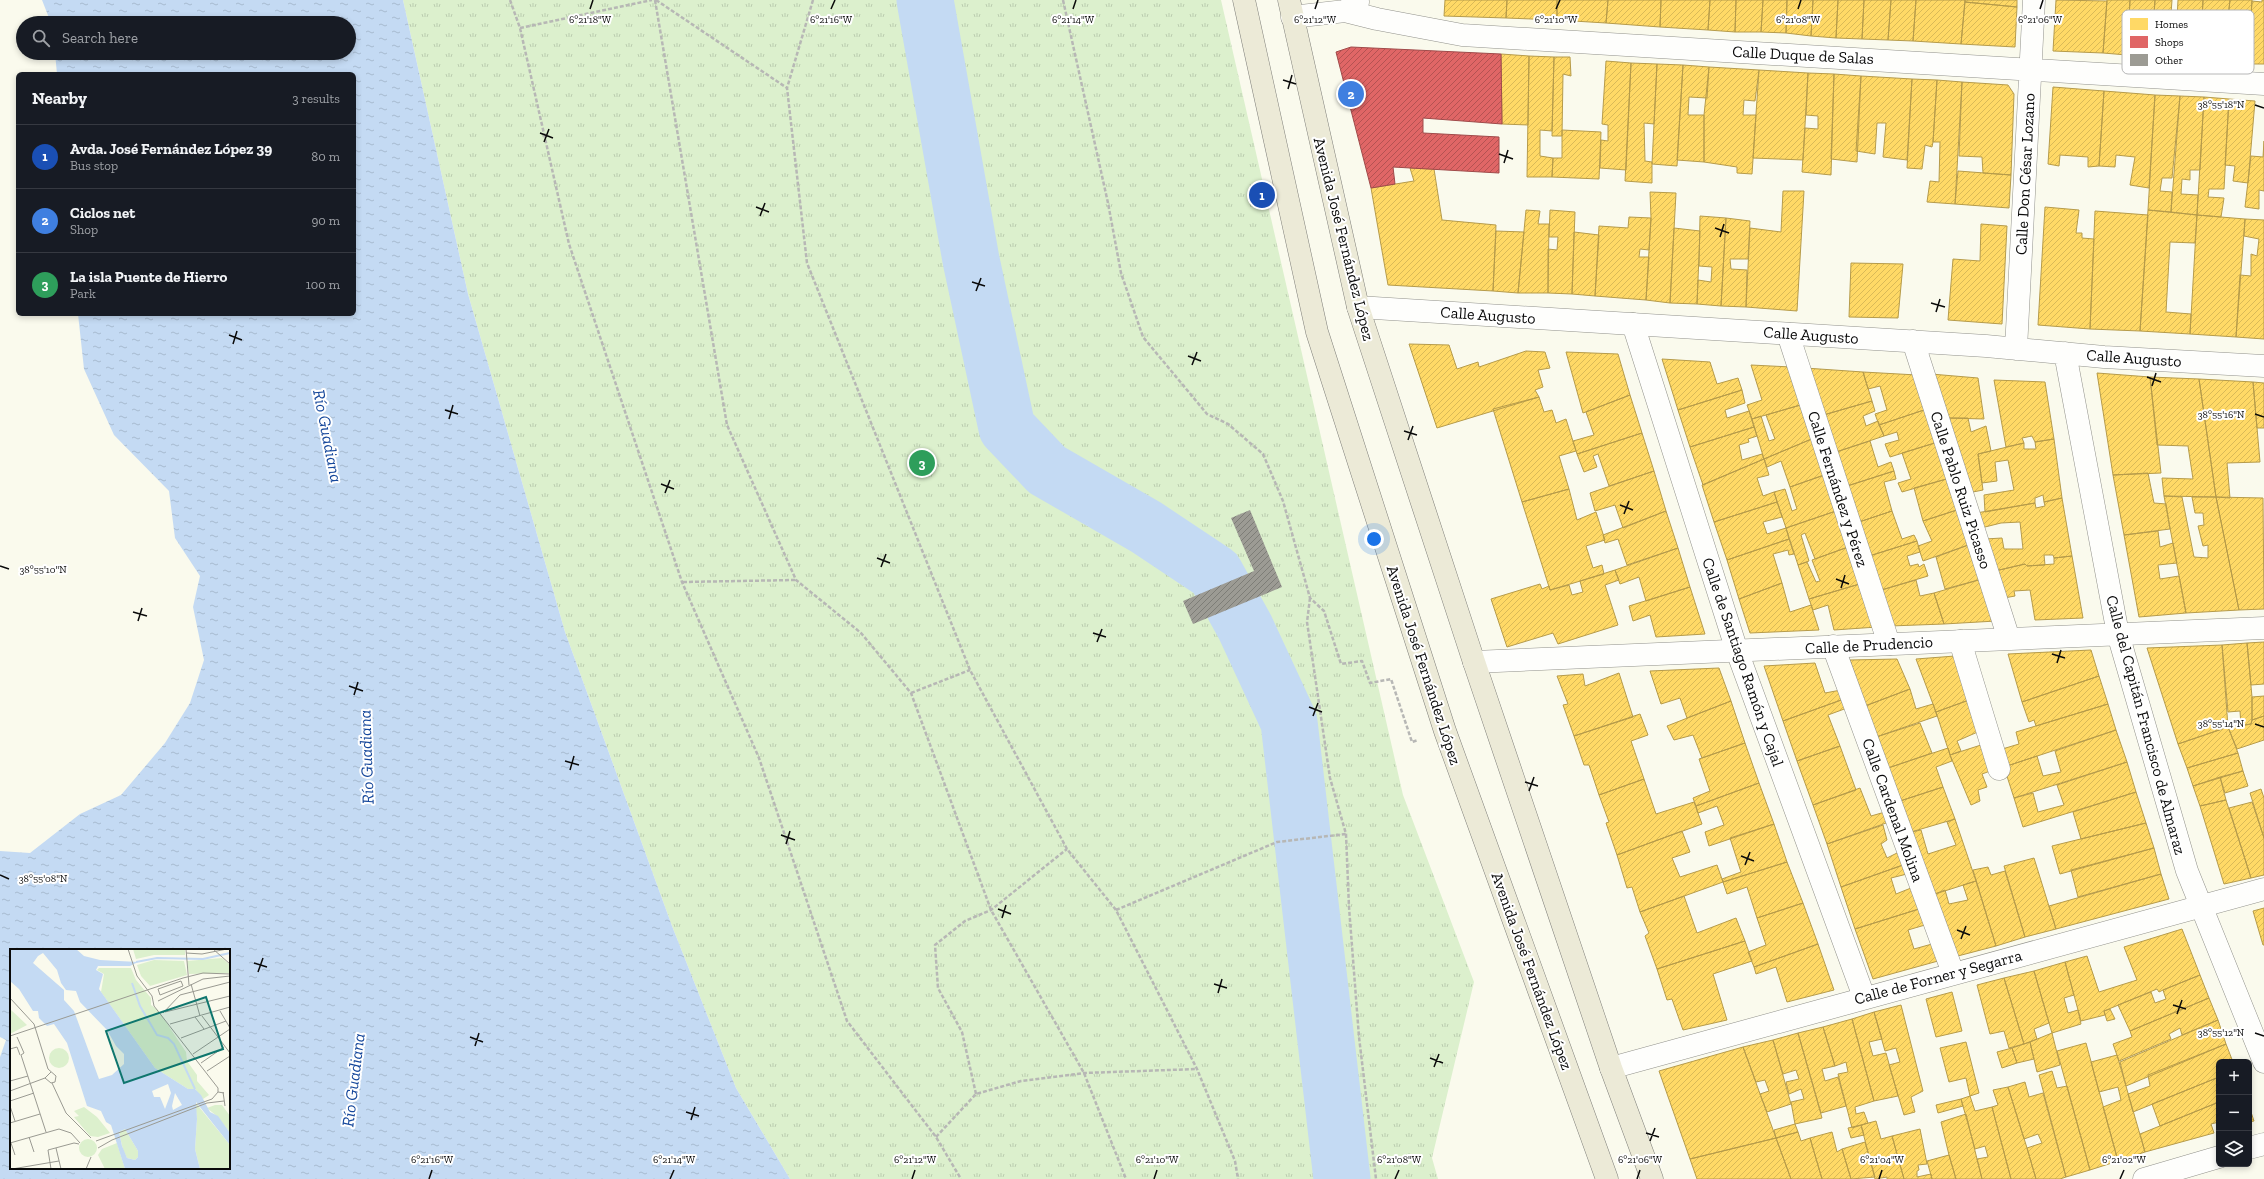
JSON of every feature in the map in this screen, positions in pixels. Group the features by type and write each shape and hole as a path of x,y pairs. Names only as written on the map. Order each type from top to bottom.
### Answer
{"main road":[{"name":"Avenida José Fernández López","path":"1244,0 1317,332 1445,731 1607,1179"},
{"name":"Avenida José Fernández López","path":"1290,8 1358,307 1474,662 1611,1068 1652,1179"}],"street":[{"name":"Calle Don César Lozano","path":"2016,349 2034,0"},
{"name":"Calle Duque de Salas","path":"1353,5 1377,19 1462,35 2264,84"},
{"path":"1290,8 1353,5"},
{"name":"Calle Augusto","path":"1358,307 1913,341 2264,366"},
{"name":"Calle de Santiago Ramón y Cajal","path":"1633,324 1737,651 1864,997"},
{"name":"Calle Fernández y Pérez","path":"1788,334 1889,644"},
{"name":"Calle Pablo Ruiz Picasso","path":"1913,341 2009,639"},
{"name":"Calle del Capitán Francisco de Almaraz","path":"2065,353 2118,634 2187,871 2264,1062"},
{"name":"Calle de Prudencio","path":"1474,662 2264,628"},
{"path":"1960,641 1999,769"},
{"name":"Calle Cardenal Molina","path":"1832,646 1953,974"},
{"name":"Calle de Forner y Segarra","path":"1611,1068 1864,997 1953,974 2264,888"},
{"path":"2252,1147 2264,1144"},
{"path":"2144,1179 2216,1158"}],"path":[{"path":"510,0 520,28 569,244 682,582 759,758 847,1020 936,1137 961,1179"},
{"path":"520,28 652,0"},
{"path":"656,0 787,88"},
{"path":"656,0 727,425 796,580 861,633 911,693 991,910 1084,1073 1126,1179"},
{"path":"813,0 787,88 806,263 970,670 1067,849 1116,910 1197,1069 1235,1161 1238,1179"},
{"path":"1063,0 1108,203 1121,273 1143,337 1207,414 1228,424 1263,454 1283,501 1310,598 1307,622 1330,778 1346,834 1349,907 1359,1037 1376,1179"},
{"path":"682,582 796,580"},
{"path":"1310,598 1324,611 1341,664 1362,661 1370,683 1391,679 1412,742 1445,731"},
{"path":"911,693 970,670"},
{"path":"1116,910 1277,842 1346,834"},
{"path":"976,1094 962,1032 938,988 935,945 965,921 991,910 1067,849"},
{"path":"936,1137 976,1094 1021,1081 1084,1073 1197,1069"}],"green space":[{"path":"403,0 1221,0 1403,795 1474,982 1432,1158 1438,1179 790,1179 736,1088 672,926 565,632 468,294"}],"water":[{"name":"Río Guadiana","path":"42,0 403,0 468,294 565,632 672,926 736,1088 790,1179 0,1179 0,1057 6,1040 0,1037 0,851 30,853 80,814 121,795 165,743 190,703 204,660 193,607 200,576 175,538 169,491 114,435 84,369 78,316 356,316 356,72 57,72 56,60 356,60 356,16 48,16"}],"building: Homes":[{"path":"1445,0 1507,0 1506,18 1444,16"},
{"path":"1507,0 1557,0 1557,20 1506,18"},
{"path":"1557,0 1608,0 1606,23 1557,20"},
{"path":"1608,0 1661,0 1660,27 1606,23"},
{"path":"1661,0 1710,0 1708,30 1660,27"},
{"path":"1710,0 1736,0 1735,32 1708,30"},
{"path":"1736,0 1763,0 1761,32 1735,32"},
{"path":"1763,0 1787,0 1786,33 1761,32"},
{"path":"1787,0 1813,0 1811,36 1786,33"},
{"path":"1813,0 1838,0 1836,38 1811,36"},
{"path":"1838,0 1864,0 1862,39 1836,38"},
{"path":"1864,0 1891,0 1888,40 1862,39"},
{"path":"1891,0 1916,0 1913,41 1888,40"},
{"path":"1916,0 1965,0 1961,44 1913,41"},
{"path":"1965,0 2017,0 2017,7 1965,2"},
{"path":"2056,0 2107,1 2103,53 2053,51"},
{"path":"2107,0 2130,0 2129,10 2122,10 2122,55 2103,53"},
{"path":"2130,0 2155,0 2154,10 2129,10"},
{"path":"2155,0 2172,0 2171,10 2154,10"},
{"path":"2178,0 2203,0 2202,10 2177,10"},
{"path":"2203,0 2230,0 2229,10 2202,10"},
{"path":"2230,0 2252,0 2251,10 2229,10"},
{"path":"2262,0 2264,0 2264,64 2254,64 2254,10 2251,10 2252,1 2262,2"},
{"path":"1965,2 2017,7 2015,47 1961,44"},
{"path":"1501,54 1529,56 1528,125 1502,124"},
{"path":"1529,56 1554,57 1552,131 1540,130 1540,156 1553,158 1552,177 1527,177"},
{"path":"1554,57 1570,57 1571,76 1563,74 1562,136 1552,136"},
{"path":"1606,61 1631,63 1626,170 1600,168 1601,140 1608,141 1608,125 1602,124"},
{"path":"1631,63 1657,64 1654,124 1644,123 1645,161 1652,162 1652,183 1625,181"},
{"path":"1657,64 1683,65 1677,166 1652,164"},
{"path":"1683,65 1709,67 1707,98 1689,97 1688,115 1704,115 1704,162 1677,160"},
{"path":"1709,67 1759,70 1755,101 1744,100 1743,115 1756,115 1752,174 1737,173 1737,167 1704,162 1704,115"},
{"path":"1759,70 1808,73 1803,160 1753,158"},
{"path":"1808,73 1834,74 1831,175 1802,172 1805,128 1818,129 1818,116 1806,115"},
{"path":"1834,74 1861,76 1857,162 1831,159"},
{"path":"1861,76 1912,79 1907,160 1883,157 1886,123 1877,123 1875,154 1856,151"},
{"path":"1912,79 1937,80 1933,142 1932,147 1925,145 1922,169 1907,168"},
{"path":"1937,80 1962,82 1955,204 1927,202 1930,181 1939,182 1940,142 1933,142"},
{"path":"1962,82 2008,85 2014,94 2011,175 1983,173 1982,157 1959,156"},
{"path":"2053,87 2104,91 2099,166 2088,167 2088,157 2060,155 2059,166 2048,164"},
{"path":"2104,91 2155,95 2149,188 2130,185 2135,157 2116,155 2115,167 2099,166"},
{"path":"2155,95 2180,96 2172,178 2162,178 2160,191 2172,192 2171,212 2148,210"},
{"path":"2180,96 2204,97 2200,170 2190,170 2190,180 2182,179 2181,194 2198,195 2197,215 2171,212"},
{"path":"2204,97 2229,99 2224,189 2209,189 2208,197 2224,198 2221,217 2197,215"},
{"path":"2229,99 2255,101 2248,183 2233,181 2235,166 2225,165"},
{"path":"1562,130 1601,132 1599,179 1552,177 1553,158 1562,158"},
{"path":"2264,141 2264,191 2259,190 2259,209 2245,207 2251,156 2263,157"},
{"path":"1410,168 1434,169 1442,220 1496,225 1493,291 1388,285 1371,188 1414,181"},
{"path":"1958,171 2011,175 2009,208 1955,204"},
{"path":"1783,191 1804,191 1797,311 1746,307 1750,228 1781,232"},
{"path":"1650,192 1676,193 1670,303 1646,300 1651,218"},
{"path":"2045,207 2079,210 2076,233 2082,233 2082,238 2094,239 2090,329 2038,325"},
{"path":"1526,210 1540,211 1538,224 1549,224 1548,293 1518,293"},
{"path":"1550,210 1575,212 1572,294 1548,293 1548,249 1557,250 1558,237 1549,237"},
{"path":"2148,210 2197,215 2195,243 2170,242 2166,312 2191,314 2190,334 2140,331"},
{"path":"2095,211 2148,215 2140,331 2090,329"},
{"path":"2197,215 2245,219 2236,337 2190,334"},
{"path":"1700,216 1726,218 1721,306 1697,304 1698,280 1711,282 1712,267 1699,266"},
{"path":"1629,217 1651,218 1649,250 1640,249 1639,257 1649,257 1646,300 1595,296 1599,226 1628,228"},
{"path":"1726,218 1750,221 1748,259 1730,259 1731,269 1747,270 1746,307 1721,306"},
{"path":"2245,219 2264,220 2264,339 2236,337 2240,275 2251,276 2251,254 2257,256 2259,239 2244,236"},
{"path":"1981,224 2007,226 2002,324 1948,320 1953,259 1980,261"},
{"path":"1674,228 1700,231 1697,304 1670,303"},
{"path":"1496,231 1524,232 1518,293 1493,291"},
{"path":"1574,232 1599,235 1595,296 1572,294"},
{"path":"1851,263 1903,264 1898,318 1849,317"},
{"path":"1409,344 1449,345 1457,369 1478,362 1479,367 1526,351 1545,352 1550,368 1538,370 1543,387 1535,390 1539,397 1437,428"},
{"path":"1566,352 1618,354 1630,395 1583,413"},
{"path":"1662,359 1710,362 1717,384 1738,378 1742,390 1678,410"},
{"path":"1751,365 1791,367 1804,404 1752,419 1747,405 1762,400"},
{"path":"1805,368 1863,372 1872,401 1820,416"},
{"path":"1863,372 1917,375 1927,409 1879,425 1875,414 1887,410 1880,386 1868,389"},
{"path":"2097,373 2150,377 2161,473 2113,475"},
{"path":"1931,374 1978,378 1984,419 1946,418"},
{"path":"2150,377 2199,379 2216,497 2164,496 2162,478 2193,479 2188,446 2157,445"},
{"path":"2199,379 2253,382 2260,462 2227,463 2230,498 2216,497"},
{"path":"1994,380 2045,382 2054,439 2035,442 2032,436 2022,438 2024,443 2006,447"},
{"path":"2253,382 2264,383 2264,428 2257,428"},
{"path":"1742,390 1745,403 1725,410 1727,418 1749,411 1754,427 1690,447 1678,410"},
{"path":"1630,395 1642,433 1577,454 1573,441 1594,435 1586,412"},
{"path":"1539,397 1544,412 1552,410 1556,423 1566,419 1576,451 1559,456 1569,489 1522,502 1493,409"},
{"path":"1872,401 1875,411 1863,416 1866,426 1878,421 1884,436 1833,453 1820,416"},
{"path":"1804,404 1814,438 1764,459 1752,419 1761,416 1769,441 1775,439 1766,415"},
{"path":"1927,409 1938,442 1890,457 1885,444 1899,440 1897,432 1884,436 1879,425"},
{"path":"1946,418 1968,418 1971,432 1986,426 1991,451 1978,454 1983,490 1968,493"},
{"path":"1754,427 1757,436 1748,439 1749,442 1739,445 1742,460 1762,454 1764,459 1703,485 1690,447"},
{"path":"1642,433 1654,471 1609,486 1598,454 1593,456 1597,467 1584,472 1577,454"},
{"path":"1814,438 1827,474 1790,487 1781,461 1767,467 1764,459"},
{"path":"2054,439 2062,498 2044,502 2043,495 2035,498 2035,503 1985,512 1984,495 2014,490 2008,460 1995,462 1997,481 1982,483 1978,454 2024,443 2024,449 2036,449 2035,442"},
{"path":"1870,441 1878,467 1891,462 1894,471 1844,487 1833,453"},
{"path":"1938,442 1950,478 1902,492 1898,483 1911,479 1902,453"},
{"path":"1764,459 1769,475 1757,478 1763,496 1774,492 1777,502 1714,522 1702,485"},
{"path":"1654,471 1666,511 1623,528 1615,505 1595,511 1590,493"},
{"path":"1894,471 1896,479 1884,482 1892,511 1856,523 1844,487"},
{"path":"2148,473 2154,503 2166,504 2170,529 2124,535 2113,475"},
{"path":"1827,474 1839,510 1786,528 1774,492 1785,489 1792,511 1797,509 1790,487"},
{"path":"1950,478 1960,509 1923,521 1914,488"},
{"path":"1569,489 1577,520 1596,512 1605,540 1586,546 1593,568 1602,565 1604,574 1550,590 1522,502"},
{"path":"2164,496 2182,497 2194,557 2208,558 2208,545 2203,546 2198,526 2204,525 2203,513 2195,513 2192,497 2216,497 2239,610 2186,613"},
{"path":"2216,497 2263,498 2264,609 2239,610"},
{"path":"2062,498 2072,556 2054,558 2053,555 2044,555 2045,565 2027,566 2025,564 1995,571 1985,539 2002,538 2004,549 2023,549 2020,522 2001,523 1981,528 1976,513 2035,503 2036,508 2045,506 2044,502"},
{"path":"1777,502 1782,517 1763,522 1767,534 1786,528 1789,539 1727,560 1714,522"},
{"path":"1960,509 1971,544 1923,561 1918,546 1932,541 1923,521"},
{"path":"1839,510 1851,546 1815,559 1805,533 1801,535 1809,561 1798,565 1786,528"},
{"path":"1666,511 1678,548 1627,565 1618,539 1605,543 1603,535"},
{"path":"1892,511 1902,539 1914,535 1917,541 1866,557 1856,523"},
{"path":"2158,531 2160,547 2173,543 2177,563 2158,565 2160,579 2179,576 2186,613 2139,617 2124,535"},
{"path":"1789,539 1794,554 1789,555 1788,550 1773,554 1782,583 1739,599 1727,560"},
{"path":"1917,541 1920,552 1907,556 1910,566 1918,564 1919,567 1924,564 1928,576 1878,591 1866,557"},
{"path":"1971,544 1982,579 1945,589 1936,557"},
{"path":"1851,546 1863,583 1809,599 1798,565 1807,562 1816,582 1820,581 1812,560"},
{"path":"1678,548 1690,587 1646,601 1639,577 1620,584 1615,570"},
{"path":"2072,556 2083,618 2035,620 2030,590 2014,591 2015,596 2004,598 1995,571 2025,564 2027,566 2054,564 2054,558"},
{"path":"1615,570 1619,580 1605,585 1618,625 1558,644 1553,633 1507,647 1491,599 1540,584 1542,589 1549,586 1550,590 1569,585 1572,595 1583,592 1580,581"},
{"path":"1982,579 1996,621 1944,624 1934,593"},
{"path":"1916,580 1920,596 1934,593 1944,624 1890,626 1878,591"},
{"path":"1782,583 1790,612 1811,605 1819,630 1750,633 1739,599"},
{"path":"1863,583 1877,627 1834,630 1828,605 1813,610 1809,599"},
{"path":"1690,587 1705,634 1656,637 1650,615 1633,621 1629,606"},
{"path":"2264,642 2264,684 2251,685 2247,643"},
{"path":"2247,643 2252,697 2252,720 2251,724 2241,726 2240,711 2228,712 2222,645"},
{"path":"2222,645 2228,727 2178,744 2147,648"},
{"path":"2091,650 2099,676 2022,702 2008,654"},
{"path":"1955,656 1969,700 1936,712 1916,659"},
{"path":"1897,659 1910,689 1865,706 1850,660"},
{"path":"1815,663 1825,693 1841,690 1844,699 1783,721 1764,666"},
{"path":"1719,668 1731,701 1687,718 1680,698 1661,704 1650,671"},
{"path":"1619,673 1633,717 1574,736 1563,705 1568,704 1557,676 1583,674 1585,686"},
{"path":"2099,676 2108,704 2036,726 2034,720 2029,722 2022,702"},
{"path":"1910,689 1916,709 1933,704 1937,716 1876,737 1865,706"},
{"path":"2264,696 2264,716 2252,720 2252,697"},
{"path":"1844,699 1847,708 1828,715 1840,746 1797,761 1783,721"},
{"path":"1969,700 1980,731 1957,741 1961,751 1950,755 1936,712"},
{"path":"1731,701 1745,743 1702,758 1693,735 1674,740 1667,726"},
{"path":"2108,704 2116,730 2004,767 1999,750 2019,744 2016,732"},
{"path":"1640,714 1648,735 1631,741 1644,779 1599,795 1589,765 1584,765 1574,736"},
{"path":"2264,716 2264,740 2237,749 2228,727 2251,724 2252,720"},
{"path":"1920,723 1932,753 1888,768 1876,737"},
{"path":"2228,727 2238,753 2187,768 2178,744"},
{"path":"2116,730 2127,762 2014,798 2004,767 2037,756 2043,776 2061,772 2055,751"},
{"path":"1745,743 1759,783 1696,806 1693,798 1710,791 1699,759"},
{"path":"1984,744 1993,770 1982,774 1987,787 1978,790 1980,801 1971,805 1950,755"},
{"path":"1840,746 1856,790 1813,805 1797,761"},
{"path":"1948,748 1952,761 1936,767 1943,787 1900,801 1888,768"},
{"path":"2238,753 2243,771 2193,786 2187,768"},
{"path":"2127,762 2136,792 2023,827 2014,798 2033,793 2038,812 2064,805 2057,785"},
{"path":"2243,771 2248,786 2225,793 2220,777"},
{"path":"2220,777 2226,800 2200,806 2193,786"},
{"path":"1644,779 1656,814 1694,802 1702,824 1617,855 1606,823 1609,822 1599,795"},
{"path":"1759,783 1774,824 1709,846 1705,832 1724,825 1717,806 1698,813 1696,806"},
{"path":"1943,787 1955,819 1911,832 1900,801"},
{"path":"1860,788 1871,816 1885,812 1889,822 1827,844 1813,805"},
{"path":"2261,789 2264,798 2264,838 2250,793"},
{"path":"2136,792 2146,823 2081,839 2073,812"},
{"path":"2226,800 2251,878 2224,884 2200,806"},
{"path":"2252,802 2264,838 2264,875 2251,878 2229,808"},
{"path":"1955,819 1976,881 1932,895 1911,832 1921,830 1928,854 1956,845 1947,822"},
{"path":"2146,823 2154,848 2060,874 2052,846"},
{"path":"1774,824 1787,862 1723,882 1722,879 1741,872 1730,838"},
{"path":"1883,825 1887,840 1881,844 1887,858 1899,852 1903,865 1841,887 1827,844"},
{"path":"1682,831 1690,852 1672,858 1680,877 1717,865 1723,882 1640,912 1632,887 1627,888 1617,855"},
{"path":"2154,848 2161,874 2078,897 2071,870"},
{"path":"2034,858 2056,929 2025,937 2004,866"},
{"path":"1787,862 1803,903 1757,918 1747,887 1727,894 1723,882"},
{"path":"1903,865 1907,874 1891,878 1896,894 1911,888 1919,909 1855,929 1841,887"},
{"path":"1988,867 1991,875 2005,871 2025,937 1996,946 1973,870"},
{"path":"2161,874 2169,899 2056,929 2049,906"},
{"path":"1976,881 1996,946 1954,957 1932,895 1945,890 1949,904 1968,900 1963,885"},
{"path":"1684,896 1697,933 1736,918 1745,941 1657,969 1645,936 1649,933 1640,912"},
{"path":"1803,903 1818,944 1754,967 1748,952 1766,945 1757,918"},
{"path":"2264,908 2264,945 2263,945 2253,911"},
{"path":"1919,909 1925,925 1908,930 1914,949 1932,944 1938,961 1873,979 1855,929"},
{"path":"2182,929 2200,975 2159,992 2157,989 2104,1011 2105,1015 2081,1021 2065,962 2087,956 2099,992 2137,980 2124,947"},
{"path":"1745,941 1752,961 1713,974 1727,1020 1683,1030 1672,999 1667,1000 1657,969"},
{"path":"1818,944 1834,990 1787,1002 1776,967 1756,974 1754,967"},
{"path":"2065,962 2074,995 2064,998 2068,1013 2078,1010 2081,1024 2052,1033 2034,971"},
{"path":"2034,971 2049,1023 2034,1029 2037,1039 2024,1044 2004,978"},
{"path":"2200,975 2209,998 2130,1031 2118,1005 2151,992 2155,1003 2166,999 2163,990"},
{"path":"2004,978 2024,1044 2009,1048 2004,1031 1990,1034 1977,985"},
{"path":"1952,992 1962,1031 1936,1037 1926,999"},
{"path":"2209,998 2218,1020 2182,1035 2180,1028 2169,1034 2171,1039 2119,1061 2113,1044 2132,1037 2130,1031"},
{"path":"1901,1005 1923,1091 1911,1097 1915,1112 1904,1115 1889,1065 1900,1062 1896,1048 1885,1051 1874,1012"},
{"path":"2110,1009 2115,1019 2107,1021 2104,1011"},
{"path":"1874,1012 1882,1039 1869,1042 1873,1056 1886,1053 1898,1096 1874,1101 1852,1019"},
{"path":"1852,1019 1874,1101 1855,1107 1856,1114 1864,1112 1868,1123 1852,1128 1838,1074 1848,1072 1846,1062 1835,1066 1823,1027"},
{"path":"2218,1020 2226,1044 2126,1086 2120,1062"},
{"path":"1823,1027 1835,1066 1822,1069 1825,1081 1838,1077 1846,1106 1821,1113 1798,1033"},
{"path":"1798,1033 1822,1118 1795,1124 1791,1102 1804,1099 1801,1089 1789,1094 1786,1082 1799,1079 1796,1070 1783,1074 1773,1040"},
{"path":"2052,1033 2060,1065 2037,1072 2030,1042"},
{"path":"1773,1040 1791,1104 1767,1112 1760,1094 1769,1091 1765,1080 1756,1082 1743,1047"},
{"path":"1966,1042 1979,1093 1970,1096 1966,1078 1949,1082 1940,1048"},
{"path":"2030,1042 2034,1059 2017,1063 2012,1048"},
{"path":"2086,1043 2118,1161 2090,1170 2057,1051"},
{"path":"2226,1044 2232,1059 2216,1059 2216,1078 2133,1112 2128,1094 2150,1086 2148,1075"},
{"path":"1743,1047 1776,1138 1690,1159 1659,1071"},
{"path":"2012,1048 2017,1063 2002,1068 1997,1052"},
{"path":"2117,1055 2145,1152 2118,1161 2103,1107 2121,1100 2118,1087 2099,1092 2091,1062"},
{"path":"2052,1071 2057,1088 2067,1086 2090,1170 2066,1177 2039,1075"},
{"path":"2216,1078 2216,1103 2160,1126 2152,1104"},
{"path":"2025,1082 2029,1097 2043,1093 2066,1177 2060,1179 2036,1179 2027,1148 2042,1143 2038,1134 2024,1139 2008,1087"},
{"path":"2008,1087 2036,1179 2011,1179 1992,1107 1998,1105 1993,1090"},
{"path":"1970,1096 1975,1111 1992,1107 2011,1179 1982,1179 1977,1159 1988,1157 1985,1146 1975,1149 1961,1099"},
{"path":"1961,1099 1963,1106 1938,1113 1936,1105"},
{"path":"2216,1103 2216,1123 2211,1124 2214,1133 2145,1152 2140,1134"},
{"path":"1966,1114 1982,1179 1956,1179 1949,1155 1941,1122"},
{"path":"1876,1121 1881,1139 1892,1136 1904,1179 1887,1179 1887,1177 1875,1179 1861,1125"},
{"path":"1795,1124 1798,1132 1776,1138 1774,1130"},
{"path":"1861,1125 1864,1135 1851,1138 1848,1128"},
{"path":"1920,1129 1927,1164 1918,1165 1919,1170 1917,1171 1917,1177 1931,1174 1932,1179 1904,1179 1892,1136"},
{"path":"1798,1132 1801,1141 1810,1138 1822,1179 1791,1179 1776,1138"},
{"path":"1832,1132 1837,1152 1842,1149 1851,1179 1822,1179 1810,1138"},
{"path":"1776,1138 1791,1179 1697,1179 1690,1159"},
{"path":"1865,1142 1875,1177 1851,1179 1842,1149"},
{"path":"1949,1155 1956,1179 1932,1179 1927,1161"}],"building: Shops":[{"path":"1351,47 1501,54 1502,124 1423,118 1423,133 1499,137 1499,173 1393,167 1395,184 1371,188 1336,52"}],"building: Other":[{"path":"1250,510 1282,587 1193,624 1183,601 1254,571 1231,518"}],"waterway":[{"path":"925,0 971,260 1007,428 1047,470 1146,527 1215,573 1245,627 1289,722 1342,1179"}],"place":[{"name":"Ciclos net","path":"1351,94"},
{"name":"Avda. José Fernández López 39","path":"1262,195"},
{"name":"La isla Puente de Hierro","path":"922,463"}]}
